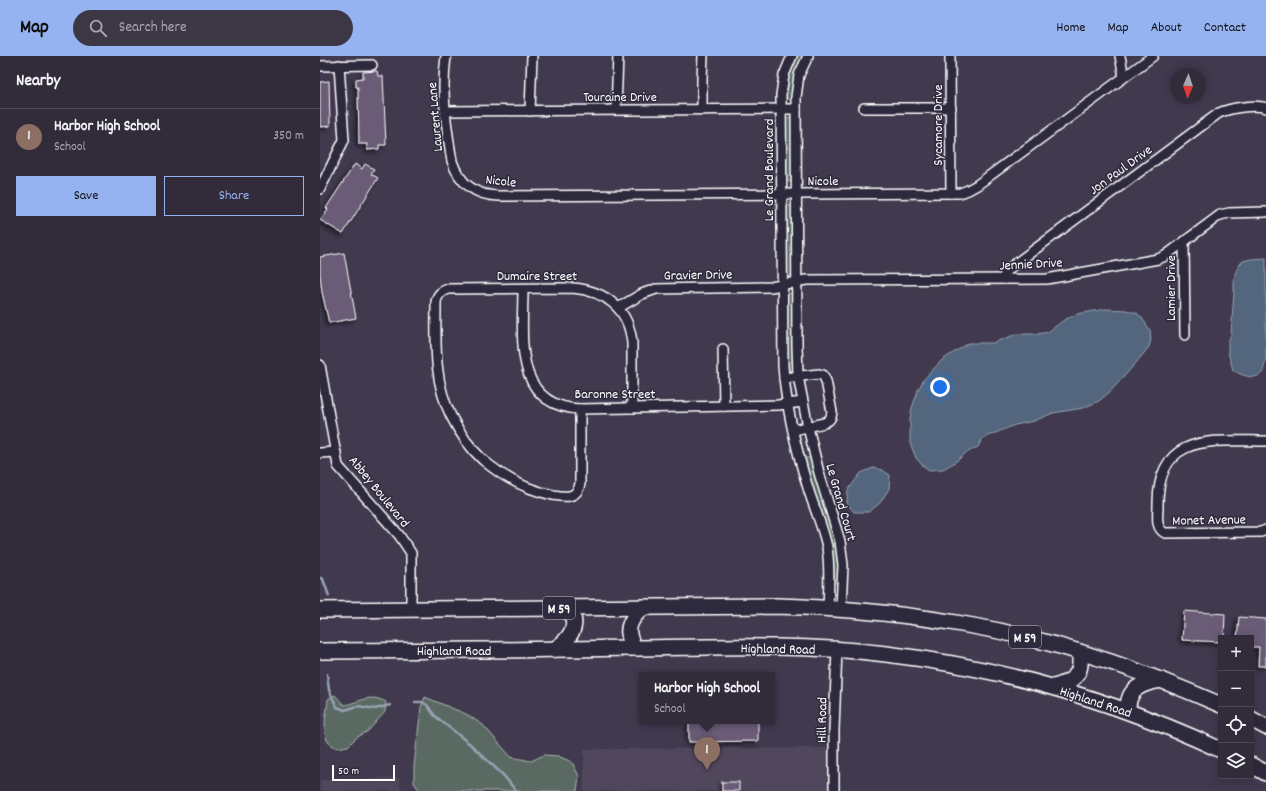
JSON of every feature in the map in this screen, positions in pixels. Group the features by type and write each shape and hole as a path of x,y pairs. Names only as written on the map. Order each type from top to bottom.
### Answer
{"highway":[{"name":"M 59","path":"320,610 777,606 834,608 892,614 974,626 1079,652 1161,680 1218,704"},
{"path":"635,648 630,639 629,628 634,617 644,607"},
{"path":"554,649 567,639 573,628 574,617 568,608"},
{"name":"Highland Road","path":"320,651 767,647 837,649 920,658 988,671 1054,687 1128,711 1218,749"},
{"path":"1054,687 1064,685 1075,677 1081,664 1079,652"},
{"path":"1128,711 1128,700 1135,689 1149,682 1161,680"},
{"path":"1254,721 1266,727"},
{"path":"1254,767 1266,773"}],"street":[{"name":"Laurent Lane","path":"446,56 443,82 445,111 452,161 457,174"},
{"path":"530,111 530,73 532,56"},
{"path":"616,110 618,56"},
{"path":"702,110 704,56"},
{"name":"Le Grand Boulevard","path":"782,285 783,81 792,56"},
{"name":"Le Grand Boulevard","path":"797,282 797,83 808,56"},
{"name":"Sycamore Drive","path":"950,56 951,193"},
{"path":"1120,56 1124,77"},
{"name":"Nicole","path":"457,174 472,189 482,194 496,196 782,195 963,192 973,188 1153,56"},
{"path":"320,189 344,140 339,65"},
{"path":"320,66 372,65"},
{"path":"864,108 951,108"},
{"name":"Jon Paul Drive","path":"1004,279 1005,273 1011,267 1219,113 1234,108 1266,108"},
{"name":"Touraine Drive","path":"445,111 796,109"},
{"name":"Jennie Drive","path":"782,285 806,280 1053,278 1154,260 1165,256 1220,215 1229,213 1266,212"},
{"name":"Lamier Drive","path":"1184,241 1185,335"},
{"name":"Le Grand Court","path":"797,282 798,376 820,479 840,541 843,565 834,608"},
{"name":"Le Grand Court","path":"782,285 784,378 788,405 805,476 827,545 829,574 834,608"},
{"name":"Gravier Drive","path":"618,308 642,294 656,289 771,287 782,285"},
{"name":"Dumaire Street","path":"580,408 580,484 577,492 573,495 564,497 529,488 504,475 486,462 458,430 448,410 441,390 436,361 436,302 438,296 443,291 450,289 573,288 589,291 608,299 618,308 627,322 632,338 632,408"},
{"name":"Baronne Street","path":"523,289 524,354 529,378 538,391 547,399 561,406 580,408 632,408 788,405 803,402"},
{"path":"723,349 724,406"},
{"name":"Abbey Boulevard","path":"320,365 338,466 399,535 411,554 411,609"},
{"path":"784,378 819,374 824,377 827,383 832,412 831,417 825,423 794,430"},
{"name":"Monet Avenue","path":"1266,441 1206,441 1183,449 1173,457 1165,468 1159,483 1158,497 1158,526 1165,533 1259,532 1266,530"},
{"path":"320,453 336,452"},
{"name":"Hill Road","path":"834,791 834,730 837,649"}],"shaded area":[{"path":"829,748 829,791 584,791 584,749"},
{"path":"399,778 401,791 320,791 320,780"}],"green space":[{"path":"796,56 804,56 792,98 788,99 785,97 787,77"},
{"path":"790,117 792,119 792,180 790,182 786,180 785,119"},
{"path":"789,205 793,208 793,274 790,276 786,274 786,207"},
{"path":"789,293 793,295 794,369 791,371 787,369 787,295"},
{"path":"806,458 811,458 836,538 839,564 837,584 833,581 805,461"},
{"path":"335,695 344,705 370,698 380,699 386,702 385,712 368,731 356,738 348,746 337,748 330,744 325,734 328,699"},
{"path":"425,697 466,714 483,725 511,757 531,761 544,755 558,756 572,762 579,776 577,791 420,791 414,783 414,766 421,707"}],"water":[{"path":"1266,258 1266,362 1261,374 1253,377 1240,374 1233,370 1228,352 1228,342 1231,335 1234,280 1239,265 1243,261"},
{"path":"1106,309 1126,310 1137,313 1150,330 1151,339 1149,347 1135,364 1111,391 1099,401 1083,408 1053,413 1034,421 1015,425 988,436 982,439 978,447 966,453 954,463 943,469 929,470 916,458 910,443 910,419 912,408 918,390 924,379 942,360 969,343 993,343 1017,334 1038,334 1048,332 1064,320 1077,314"},
{"path":"873,468 882,470 890,475 889,489 880,503 869,512 854,512 847,503 848,490 861,473"}],"building":[{"path":"377,71 378,76 383,76 386,145 379,145 379,149 367,150 367,144 359,144 358,87 356,87 356,79 363,78 363,72"},
{"path":"329,81 330,126 320,127 320,82"},
{"path":"355,164 362,169 365,164 374,169 371,174 378,178 343,234 320,220 328,209 326,208"},
{"path":"344,253 356,318 329,323 322,292 320,257"},
{"path":"1184,611 1225,614 1224,635 1218,635 1218,642 1182,640"},
{"path":"1239,617 1266,619 1266,666 1258,666 1259,647 1254,647 1254,635 1237,635"},
{"path":"689,724 758,724 758,741 689,742"},
{"path":"722,782 739,782 739,791 722,791"}],"waterway":[{"path":"320,578 323,579 329,596"},
{"path":"327,674 329,690 337,707 345,710 358,706 375,709 390,705"},
{"path":"415,702 422,702 427,705 435,716 470,744 504,776 516,791"}],"place":[{"name":"Harbor High School","path":"707,770"}]}
